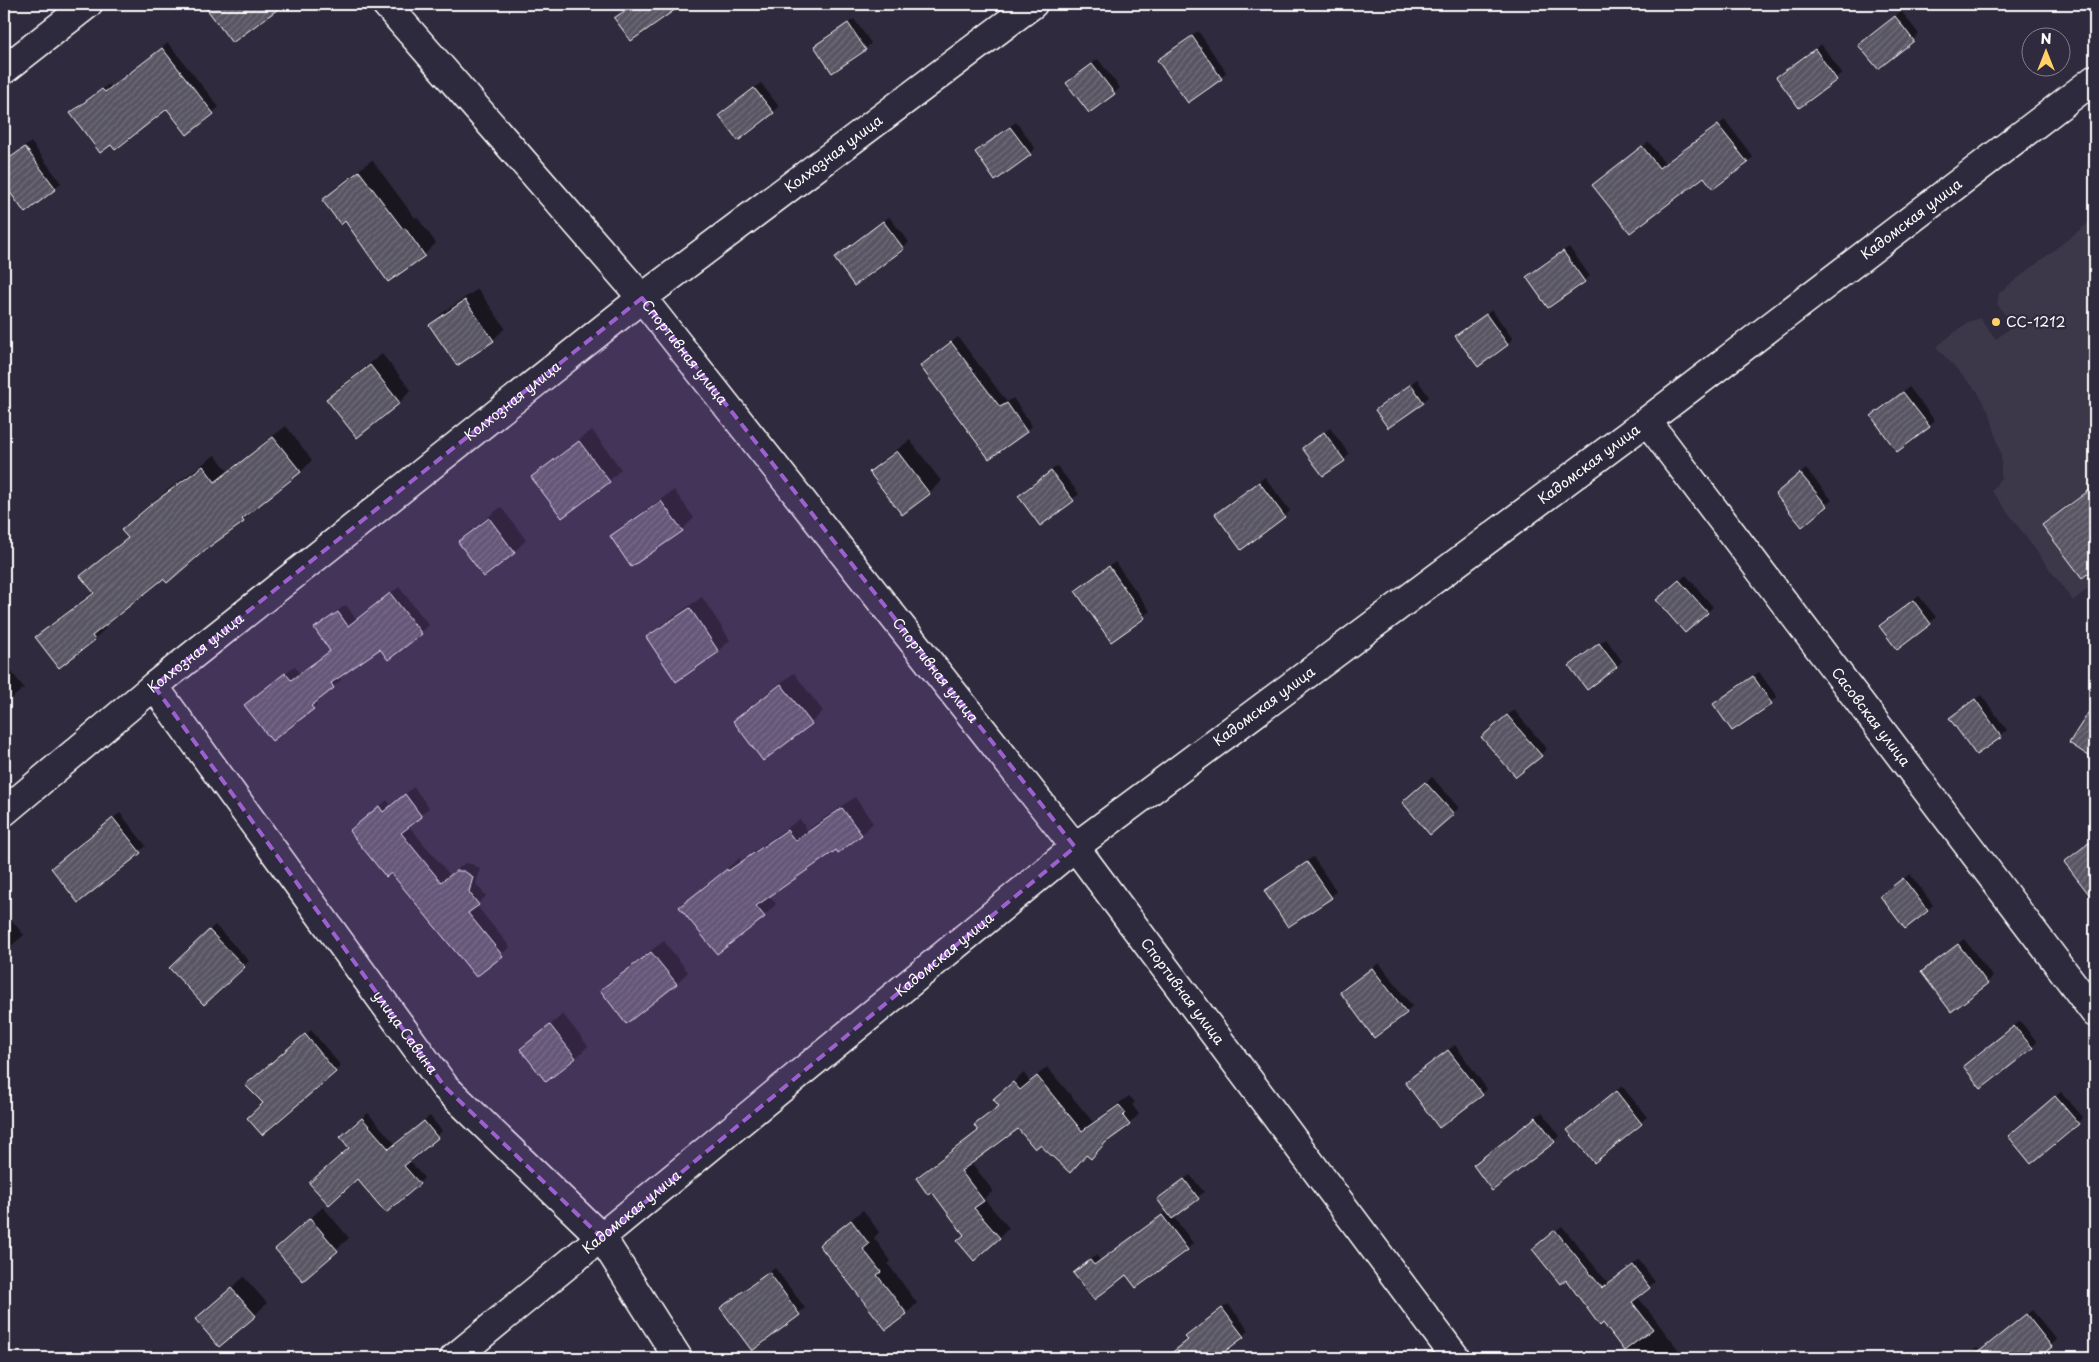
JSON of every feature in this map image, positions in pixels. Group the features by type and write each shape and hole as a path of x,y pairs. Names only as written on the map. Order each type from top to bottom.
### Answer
{"street":[{"path":"4,70 88,4"},
{"name":"Спортивная улица","path":"386,4 642,298 1075,848 1456,1358"},
{"name":"Колхозная улица","path":"4,812 154,686 642,298 1033,4"},
{"name":"Кадомская улица","path":"454,1358 1075,848 1647,421 2095,79"},
{"name":"Сасовская улица","path":"1647,421 2095,1013"},
{"name":"улица Савина","path":"154,686 445,1087 602,1238 678,1358"}],"highlighted area":[{"path":"642,298 1075,847 602,1238 445,1087 154,686"}],"shaded area":[{"path":"2095,218 2095,583 2073,601 1992,491 2001,477 2001,456 1990,414 1977,391 1936,347 1968,322 1980,318 1996,339 2013,326 1997,304 1999,293"}],"building":[{"path":"203,4 285,4 232,43"},
{"path":"635,4 683,4 631,41 614,18"},
{"path":"1895,16 1914,41 1878,69 1858,45"},
{"path":"848,23 866,50 832,73 814,46"},
{"path":"1192,36 1222,79 1188,103 1157,60"},
{"path":"162,48 214,114 187,135 167,109 115,150 111,145 100,153 70,113 102,89 105,92"},
{"path":"1815,49 1837,80 1799,108 1776,77"},
{"path":"1092,64 1115,94 1089,113 1066,83"},
{"path":"754,88 774,113 738,141 719,115"},
{"path":"1718,125 1748,163 1713,189 1704,177 1630,233 1592,185 1642,146 1659,168"},
{"path":"1010,127 1031,155 995,181 975,152"},
{"path":"25,147 56,189 25,213 4,184 4,162"},
{"path":"359,171 425,256 388,282 345,221 341,225 322,200"},
{"path":"883,221 904,249 854,286 834,258"},
{"path":"1563,251 1585,282 1548,308 1526,277"},
{"path":"465,300 494,341 457,366 429,325"},
{"path":"1486,314 1508,345 1478,367 1455,336"},
{"path":"951,342 1000,407 1007,403 1027,432 989,459 920,366"},
{"path":"370,365 400,403 357,438 326,399"},
{"path":"1411,384 1424,403 1388,428 1375,410"},
{"path":"1903,392 1930,427 1897,452 1871,416"},
{"path":"1324,432 1345,461 1323,476 1302,448"},
{"path":"273,437 301,472 242,519 244,522 205,550 167,583 163,579 92,636 95,640 59,668 35,637 94,593 80,576 128,538 121,530 153,503 203,466 215,482"},
{"path":"579,441 610,482 562,518 531,477"},
{"path":"897,451 930,494 902,515 869,472"},
{"path":"1051,471 1074,501 1040,526 1018,496"},
{"path":"1800,473 1827,506 1802,527 1775,494"},
{"path":"1259,482 1285,517 1241,550 1215,514"},
{"path":"2095,486 2095,568 2082,578 2042,525"},
{"path":"661,501 683,531 631,567 610,536"},
{"path":"489,518 515,553 484,577 458,542"},
{"path":"1109,566 1145,618 1111,642 1075,591"},
{"path":"1679,580 1708,613 1685,633 1656,600"},
{"path":"390,593 422,634 388,660 380,649 331,683 334,688 311,706 314,709 272,741 244,705 285,673 291,680 330,651 314,628 338,612 348,626"},
{"path":"1913,600 1931,624 1897,650 1879,626"},
{"path":"690,608 719,652 676,682 646,637"},
{"path":"1599,643 1617,667 1587,690 1569,666"},
{"path":"1753,676 1772,704 1732,731 1713,704"},
{"path":"781,684 812,724 763,761 733,721"},
{"path":"1975,699 2002,737 1976,755 1949,718"},
{"path":"2095,702 2095,760 2069,743"},
{"path":"1507,715 1542,756 1516,777 1481,737"},
{"path":"1425,782 1454,814 1430,835 1402,802"},
{"path":"405,794 422,817 401,833 441,882 456,871 464,871 473,877 469,892 479,905 468,913 503,956 476,977 391,873 386,877 349,831 379,806 383,812"},
{"path":"842,808 862,835 838,853 836,850 756,906 765,917 717,954 679,907 727,869 728,871 787,830 795,841"},
{"path":"113,818 141,853 78,903 51,868"},
{"path":"2095,838 2095,902 2064,862"},
{"path":"1307,862 1332,898 1288,927 1264,891"},
{"path":"1903,878 1928,911 1905,929 1880,896"},
{"path":"209,930 245,967 204,1005 169,968"},
{"path":"1958,944 1988,984 1951,1012 1921,972"},
{"path":"651,952 677,984 626,1024 600,990"},
{"path":"1372,968 1407,1013 1374,1038 1340,992"},
{"path":"550,1025 576,1058 546,1082 520,1049"},
{"path":"2014,1026 2033,1048 1981,1089 1963,1066"},
{"path":"305,1034 336,1072 262,1135 247,1118 263,1103 245,1085"},
{"path":"1448,1050 1483,1095 1439,1128 1405,1082"},
{"path":"1037,1076 1082,1131 1119,1105 1126,1113 1123,1116 1130,1125 1105,1143 1091,1159 1086,1155 1070,1173 1040,1145 1035,1149 1018,1129 961,1171 984,1201 974,1208 1000,1238 974,1261 957,1241 964,1235 932,1192 928,1195 916,1178 978,1131 974,1125 999,1106 993,1099 1013,1082 1020,1090"},
{"path":"1616,1091 1642,1124 1594,1163 1567,1130"},
{"path":"2055,1096 2079,1124 2031,1164 2008,1136"},
{"path":"1536,1117 1555,1142 1492,1191 1473,1165"},
{"path":"362,1118 389,1149 424,1121 438,1138 404,1166 420,1184 386,1213 357,1179 329,1205 309,1183 349,1148 340,1137"},
{"path":"1184,1179 1199,1199 1172,1219 1157,1199"},
{"path":"1162,1215 1188,1250 1136,1288 1126,1275 1094,1300 1073,1273 1090,1260 1094,1265"},
{"path":"310,1218 338,1251 303,1281 275,1249"},
{"path":"851,1220 869,1244 863,1249 881,1272 877,1275 907,1314 886,1330 819,1245"},
{"path":"1555,1230 1602,1288 1633,1265 1650,1288 1632,1302 1653,1329 1624,1351 1603,1323 1600,1326 1566,1280 1560,1284 1532,1249"},
{"path":"769,1272 800,1315 752,1351 720,1308"},
{"path":"231,1288 256,1316 219,1347 195,1319"},
{"path":"1222,1308 1244,1337 1216,1358 1165,1358 1188,1340 1185,1337"},
{"path":"2026,1314 2052,1347 2038,1358 1971,1358"}],"place":[{"name":"СС-1212","path":"1996,322"}]}
